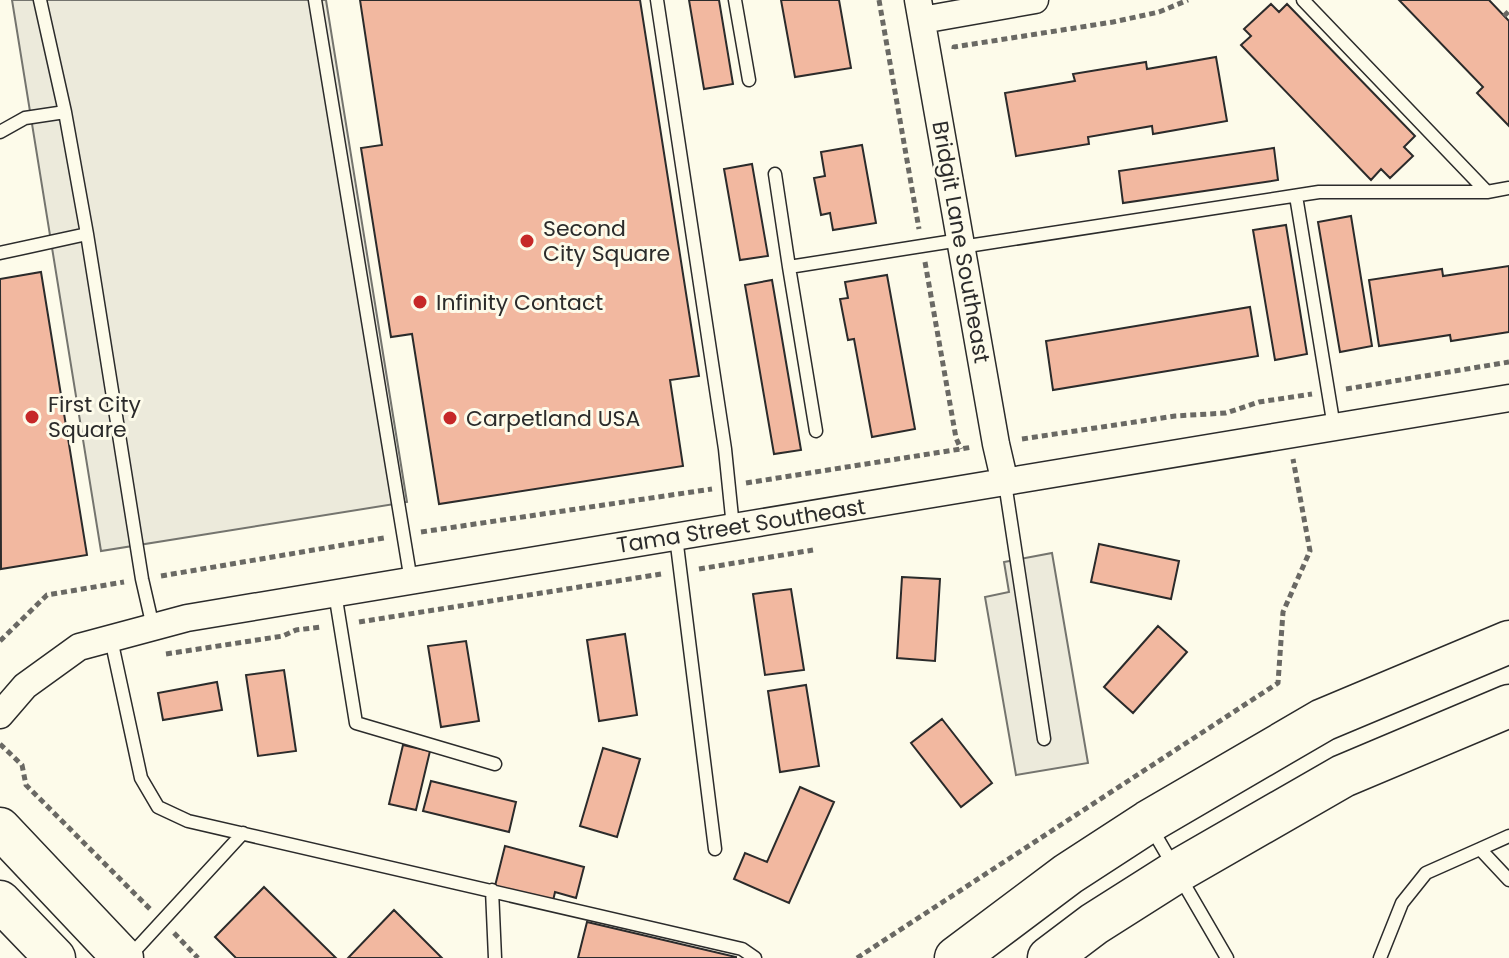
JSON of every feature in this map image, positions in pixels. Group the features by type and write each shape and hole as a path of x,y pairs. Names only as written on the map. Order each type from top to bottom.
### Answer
{"highway":[{"path":"956,958 1068,874 1148,822 1323,720 1509,642"},
{"path":"1049,958 1094,924 1176,872 1343,776 1509,706"}],"main road":[{"path":"0,828 126,958"},
{"path":"0,901 55,958"}],"street":[{"path":"920,10 1035,0"},
{"name":"Bridgit Lane Southeast","path":"920,10 996,444 1017,481"},
{"name":"Tama Street Southeast","path":"0,715 25,686 79,647 187,618 1509,398"}],"lane":[{"path":"40,0 65,112 87,234 142,579 153,627"},
{"path":"315,0 411,581"},
{"path":"657,0 725,449 733,528"},
{"path":"735,0 749,80"},
{"path":"1303,0 1487,192"},
{"path":"0,132 25,118 65,112"},
{"path":"775,174 816,431"},
{"path":"789,267 1319,192 1487,192 1509,188"},
{"path":"1296,196 1334,427"},
{"path":"0,253 87,234"},
{"path":"1017,481 1044,739"},
{"path":"676,537 715,849"},
{"path":"335,593 356,723 495,764"},
{"path":"111,639 141,778 158,807 188,821 742,949 755,958"},
{"path":"1148,822 1227,958"},
{"path":"126,958 243,833"},
{"path":"1380,958 1402,903 1426,873 1509,836"},
{"path":"1480,849 1509,880"},
{"path":"492,890 495,958"}],"path":[{"path":"956,62 954,47 1113,22 1159,12 1188,0"},
{"path":"857,958 1278,683 1283,612 1310,551 1282,399"},
{"path":"1017,481 1019,424"},
{"path":"153,656 283,636 296,630 813,550"},
{"path":"0,744 22,765 26,785 198,958"}],"shaded area":[{"path":"12,0 326,0 407,502 101,551"},
{"path":"1052,553 1088,763 1016,775 985,597 1009,592 1004,562"}],"building":[{"name":"Second City Square","path":"360,0 640,0 699,376 670,380 683,466 439,504 412,334 391,337 361,148 382,145"},
{"path":"689,0 719,0 733,84 704,89"},
{"path":"781,0 839,0 851,68 795,77"},
{"path":"1399,0 1489,0 1509,21 1509,126 1477,93 1483,87"},
{"path":"1271,4 1279,12 1287,4 1415,136 1404,147 1413,156 1390,178 1381,169 1371,180 1241,45 1251,36 1244,29"},
{"path":"1216,57 1227,121 1153,134 1152,126 1088,137 1089,144 1016,156 1005,93 1075,81 1073,74 1146,62 1147,69"},
{"path":"862,145 876,223 833,230 830,213 821,215 814,178 825,176 821,152"},
{"path":"1274,148 1278,180 1123,203 1119,171"},
{"path":"752,164 768,256 740,260 724,169"},
{"path":"1351,216 1372,346 1340,352 1318,222"},
{"path":"1286,225 1307,354 1275,360 1253,230"},
{"path":"1509,266 1509,332 1451,341 1450,335 1379,346 1369,280 1442,269 1443,276"},
{"name":"First City Square","path":"41,272 87,555 1,569 0,279"},
{"path":"887,275 915,429 872,437 854,339 848,340 840,299 848,298 845,282"},
{"path":"772,280 801,450 774,454 745,285"},
{"path":"1250,307 1258,356 1053,390 1046,341"},
{"path":"1099,544 1179,561 1171,599 1091,582"},
{"path":"902,577 940,579 935,661 897,658"},
{"path":"791,589 804,670 765,675 753,594"},
{"path":"1158,626 1187,652 1133,713 1104,687"},
{"path":"625,634 637,715 599,721 587,640"},
{"path":"466,641 479,721 441,727 428,646"},
{"path":"284,670 296,751 258,756 246,675"},
{"path":"217,682 222,710 163,720 158,693"},
{"path":"806,685 819,766 780,772 768,691"},
{"path":"942,719 992,783 961,807 911,743"},
{"path":"403,745 430,751 416,810 389,804"},
{"path":"603,748 640,759 617,837 580,826"},
{"path":"431,781 516,802 509,832 423,811"},
{"path":"800,787 834,802 789,903 734,879 745,853 767,862"},
{"path":"505,846 584,867 576,898 555,892 553,901 495,886"},
{"path":"264,887 336,958 236,958 215,937"},
{"path":"394,910 442,958 348,958"},
{"path":"587,922 736,957 736,958 578,958"}],"place":[{"name":"Second City Square","path":"527,241"},
{"name":"Infinity Contact","path":"420,302"},
{"name":"First City Square","path":"32,417"},
{"name":"Carpetland USA","path":"450,418"}]}
